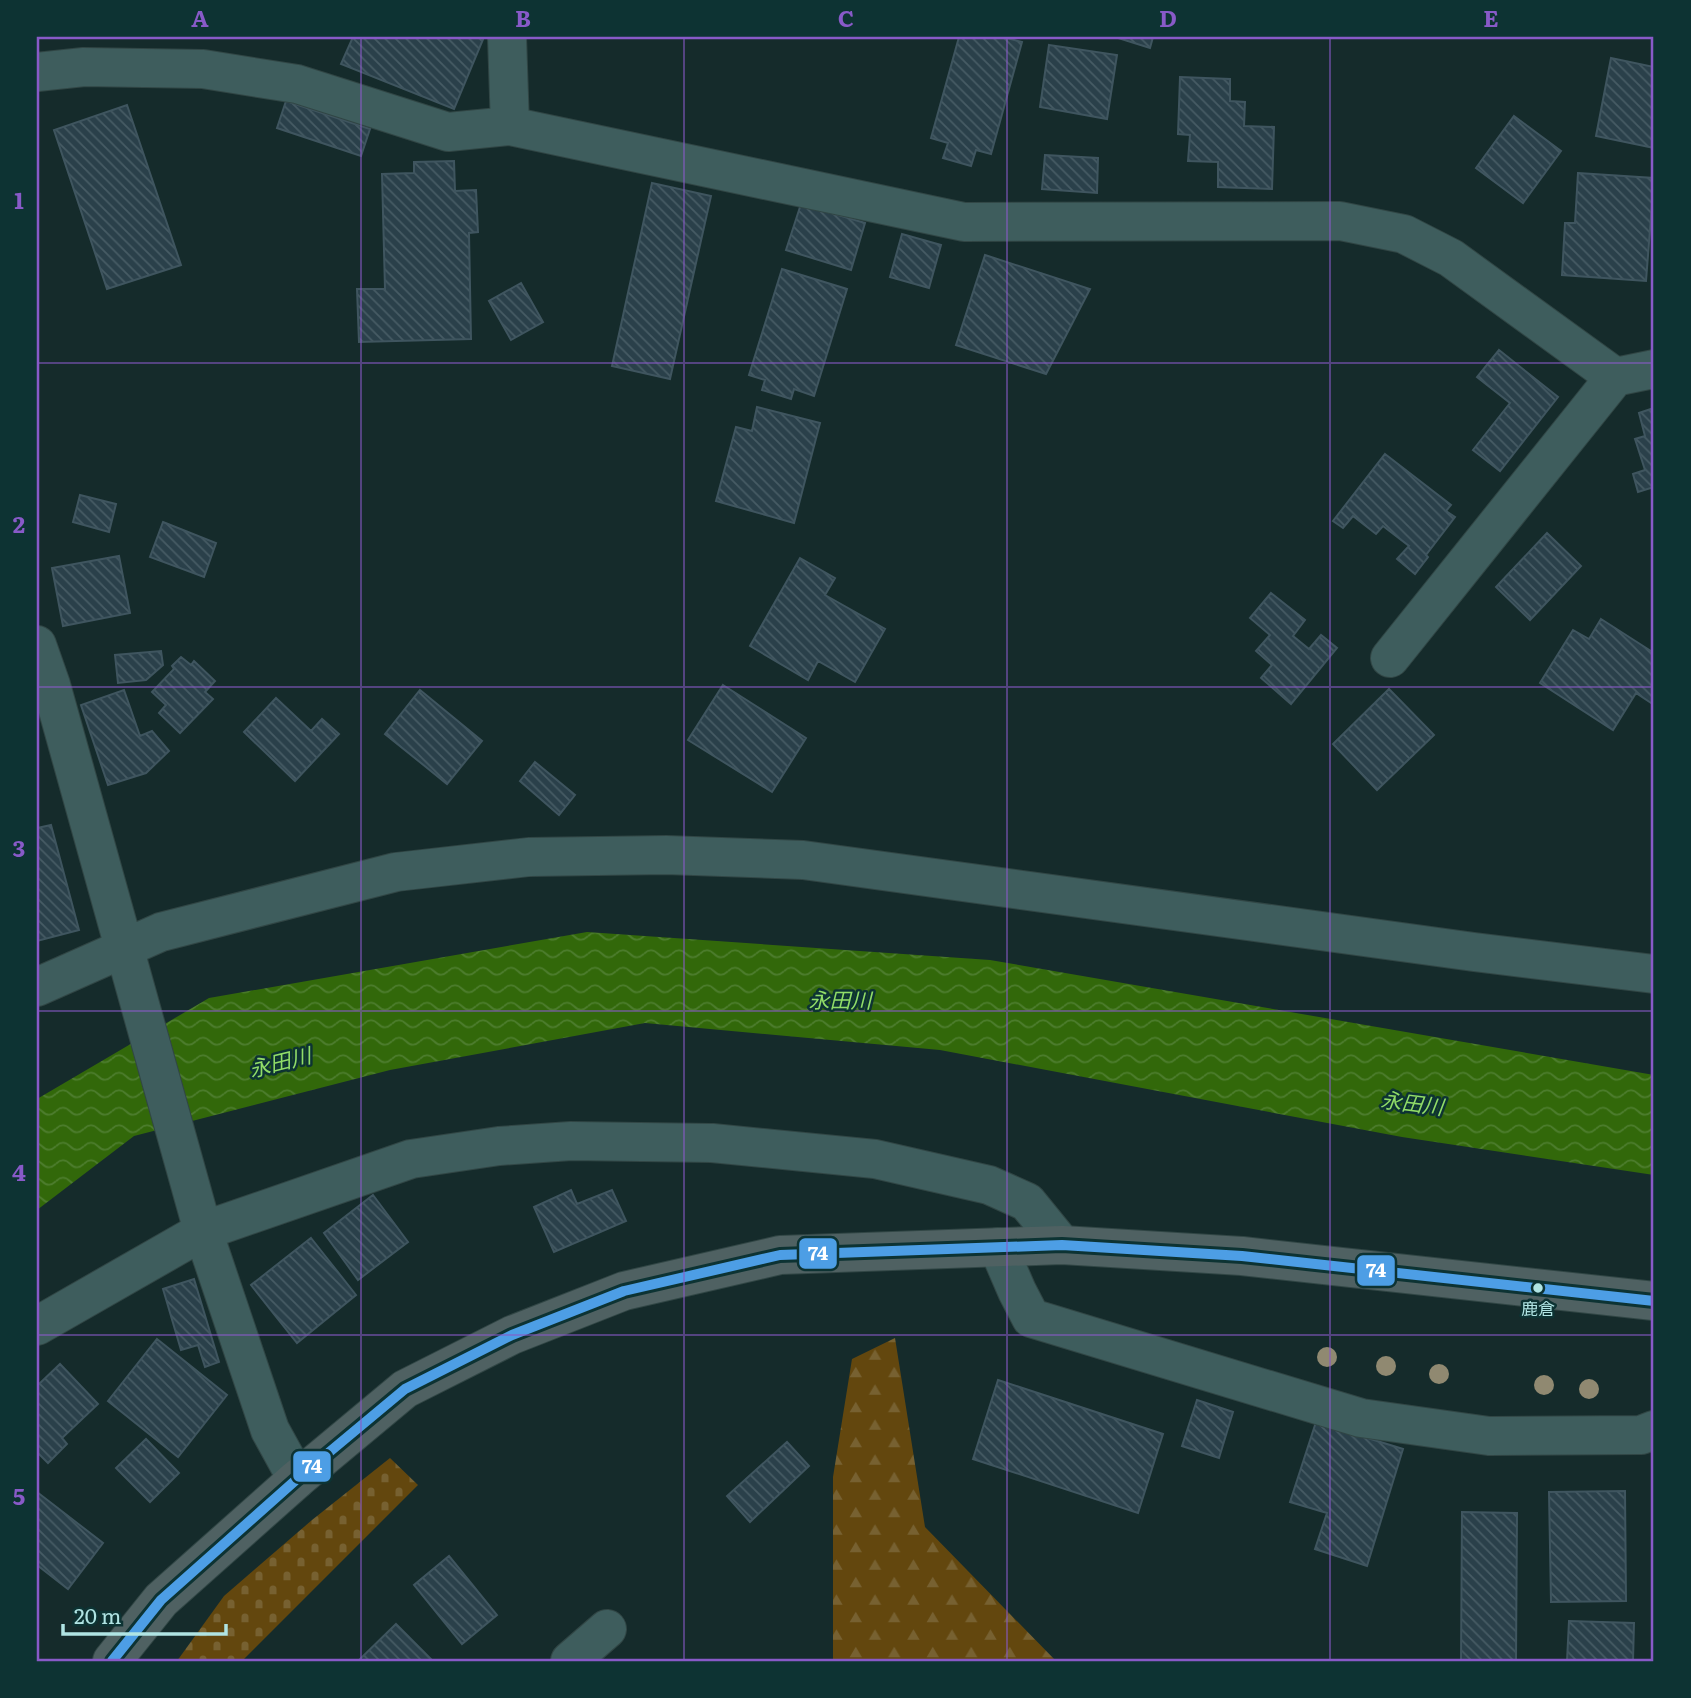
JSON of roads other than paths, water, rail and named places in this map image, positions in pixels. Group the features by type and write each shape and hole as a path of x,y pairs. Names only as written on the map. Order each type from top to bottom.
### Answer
{"main road":[{"path":"113,1661 161,1600 297,1479 405,1389 512,1335 624,1291 780,1255 1062,1245 1242,1255 1654,1301"}],"street":[{"path":"507,37 510,126"},
{"path":"37,72 84,67 203,69 297,83 448,132 510,126 964,222 1340,221 1404,234 1451,258 1615,377"},
{"path":"1390,658 1615,377 1654,369"},
{"path":"37,645 51,685 202,1231 270,1430 297,1479"},
{"path":"37,987 161,932 396,872 529,857 666,855 803,860 1654,974"},
{"path":"37,1326 202,1231 411,1159 499,1146 571,1141 712,1143 875,1159 989,1185 1027,1202 1062,1245"},
{"path":"998,1247 1031,1318 1361,1418 1489,1436 1641,1435 1654,1430"},
{"path":"570,1661 607,1629"}],"water":[{"name":"永田川","path":"587,932 990,960 1654,1075 1654,1175 1402,1137 940,1050 645,1023 390,1070 134,1136 37,1210 37,1099 209,998"}],"place":[{"name":"鹿倉","path":"1538,1288"}]}
